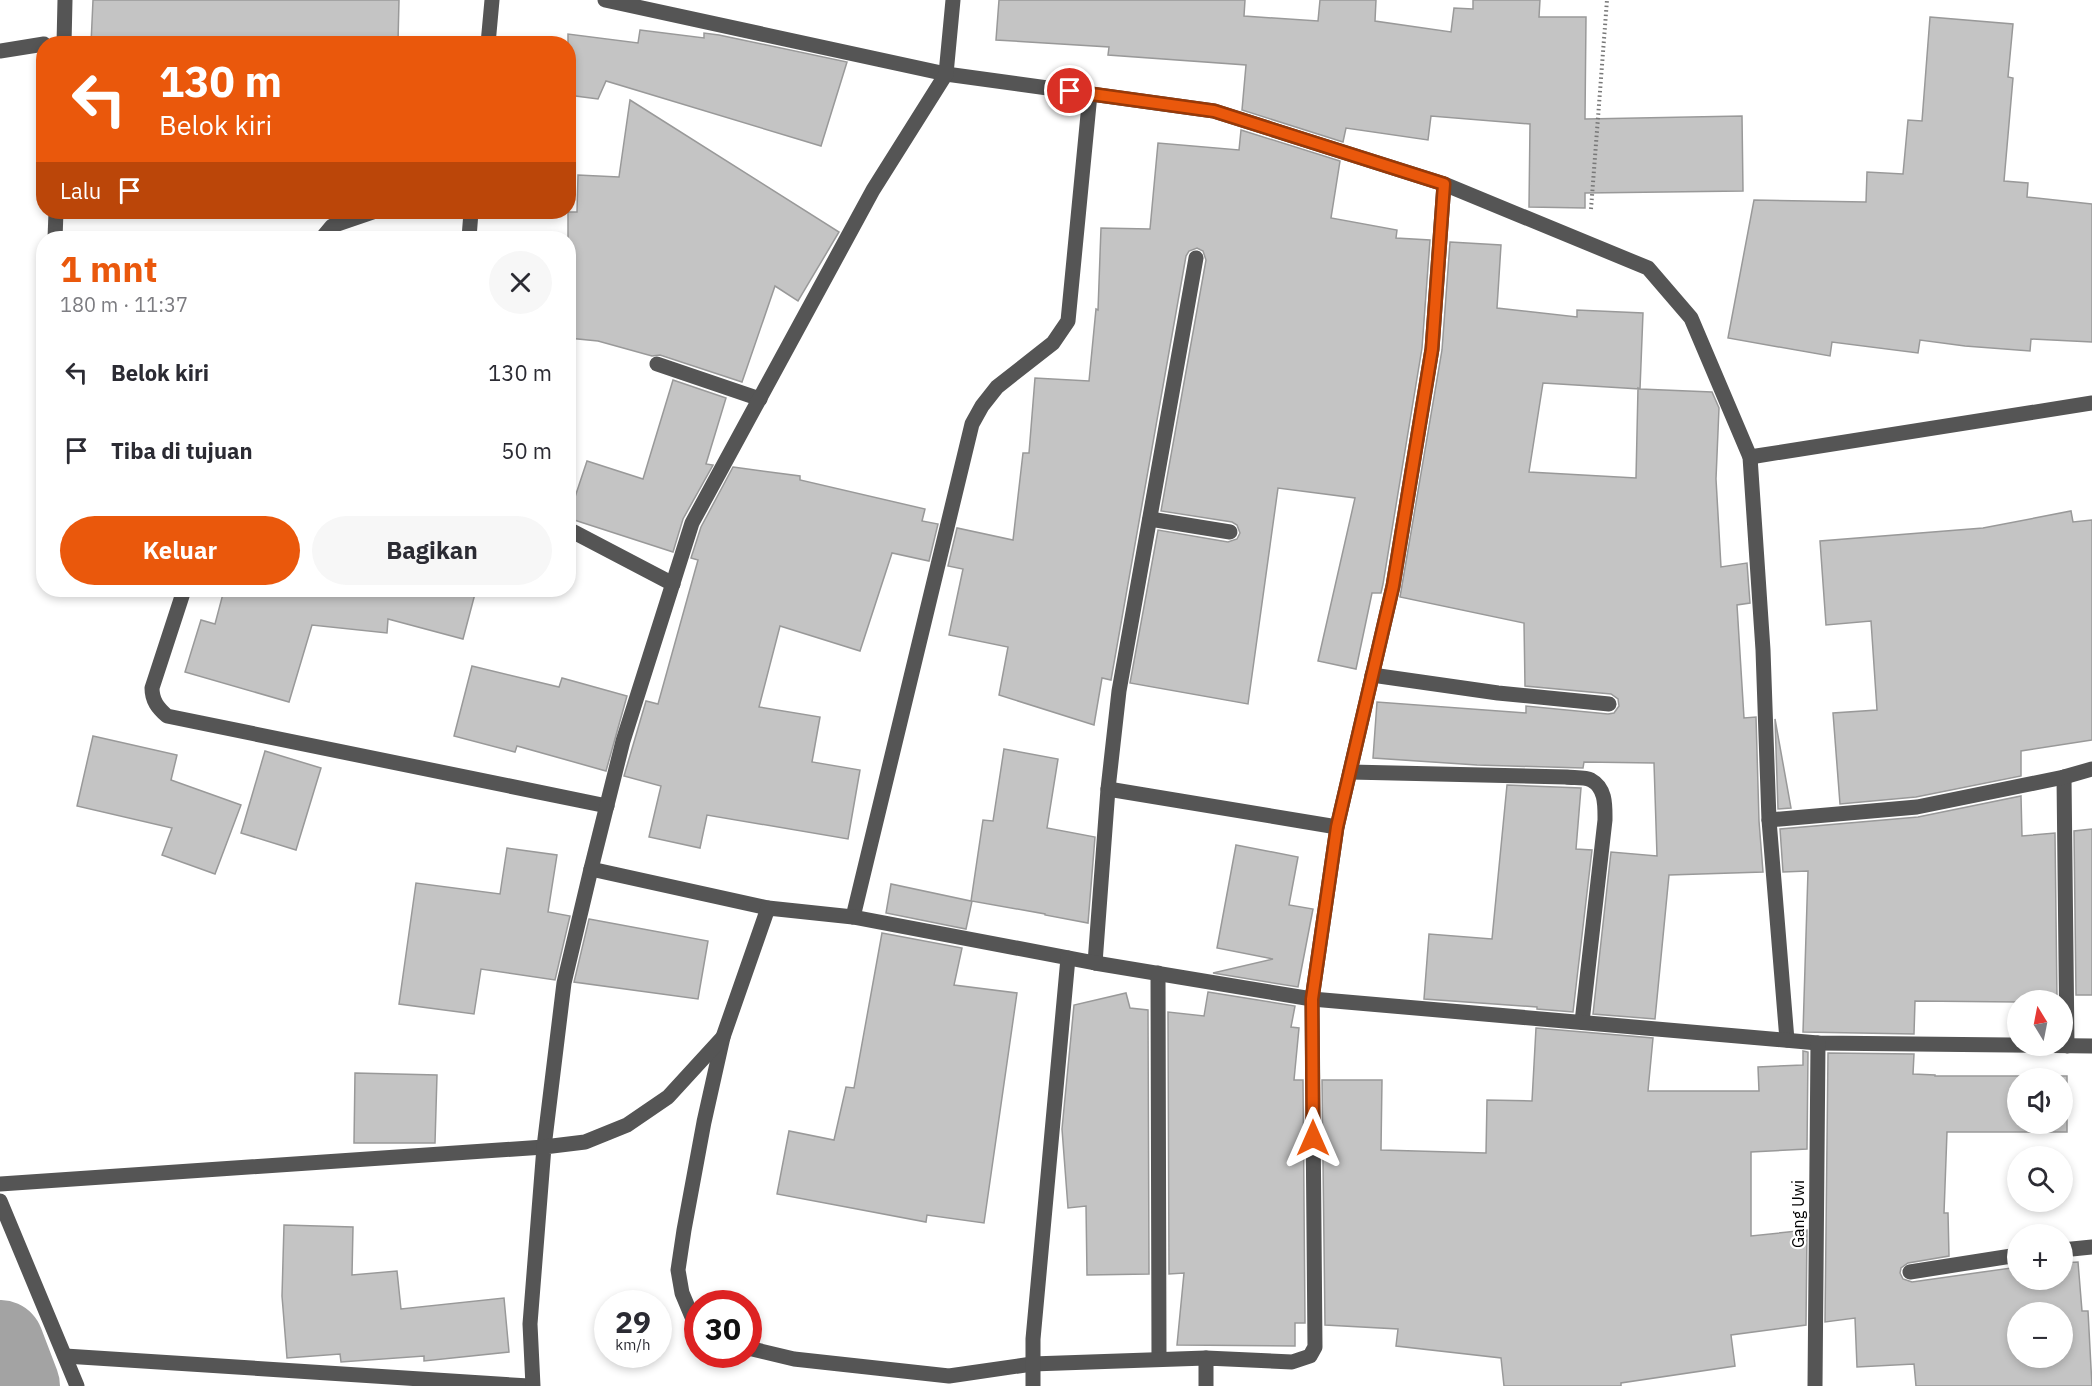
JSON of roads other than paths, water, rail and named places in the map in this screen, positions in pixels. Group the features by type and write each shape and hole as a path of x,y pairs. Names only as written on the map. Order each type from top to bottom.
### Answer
{"street":[{"path":"64,36 65,0"},
{"path":"489,36 492,0"},
{"path":"605,0 946,74 1214,111 1444,184 1648,268 1691,318 1750,458 1763,650 1769,820 1787,1040"},
{"path":"65,1356 531,1386 530,1324 544,1147 564,983 623,741 692,524 873,190 946,74 953,0"},
{"path":"0,51 36,45"},
{"path":"853,917 972,424 981,406 997,387 1053,343 1068,321 1090,94"},
{"path":"762,1351 794,1359 949,1376 1032,1364 1159,1358 1292,1362 1310,1356 1315,1347 1312,999 1337,827 1393,586 1432,349 1444,184"},
{"path":"328,231 332,226 352,219"},
{"path":"1095,963 1107,789 1119,691 1196,258"},
{"path":"657,364 760,399"},
{"path":"1750,458 2092,403"},
{"path":"1149,519 1230,532"},
{"path":"576,533 673,584"},
{"path":"182,597 152,688 152,697 158,708 167,716 607,806"},
{"path":"1372,675 1498,693 1609,704"},
{"path":"1769,820 1917,807 2064,777 2092,769"},
{"path":"1350,772 1566,777 1591,780 1602,791 1605,801 1605,820 1582,1022"},
{"path":"2064,777 2066,990"},
{"path":"1107,789 1337,827"},
{"path":"591,869 768,908 853,917 1095,963 1312,999 1818,1043 2007,1045"},
{"path":"684,1298 678,1270 704,1122 723,1037 768,908"},
{"path":"1033,1386 1032,1364 1068,958"},
{"path":"1158,973 1159,1358"},
{"path":"0,1185 585,1143 627,1125 668,1097 723,1037"},
{"name":"Gang Uwi","path":"1815,1386 1818,1043"},
{"path":"2073,1046 2092,1046"},
{"path":"0,1201 77,1386"},
{"path":"2073,1249 2092,1247"},
{"path":"1910,1272 2007,1257"},
{"path":"1206,1358 1206,1386"}],"waterway":[{"path":"0,1344 16,1386"}]}
